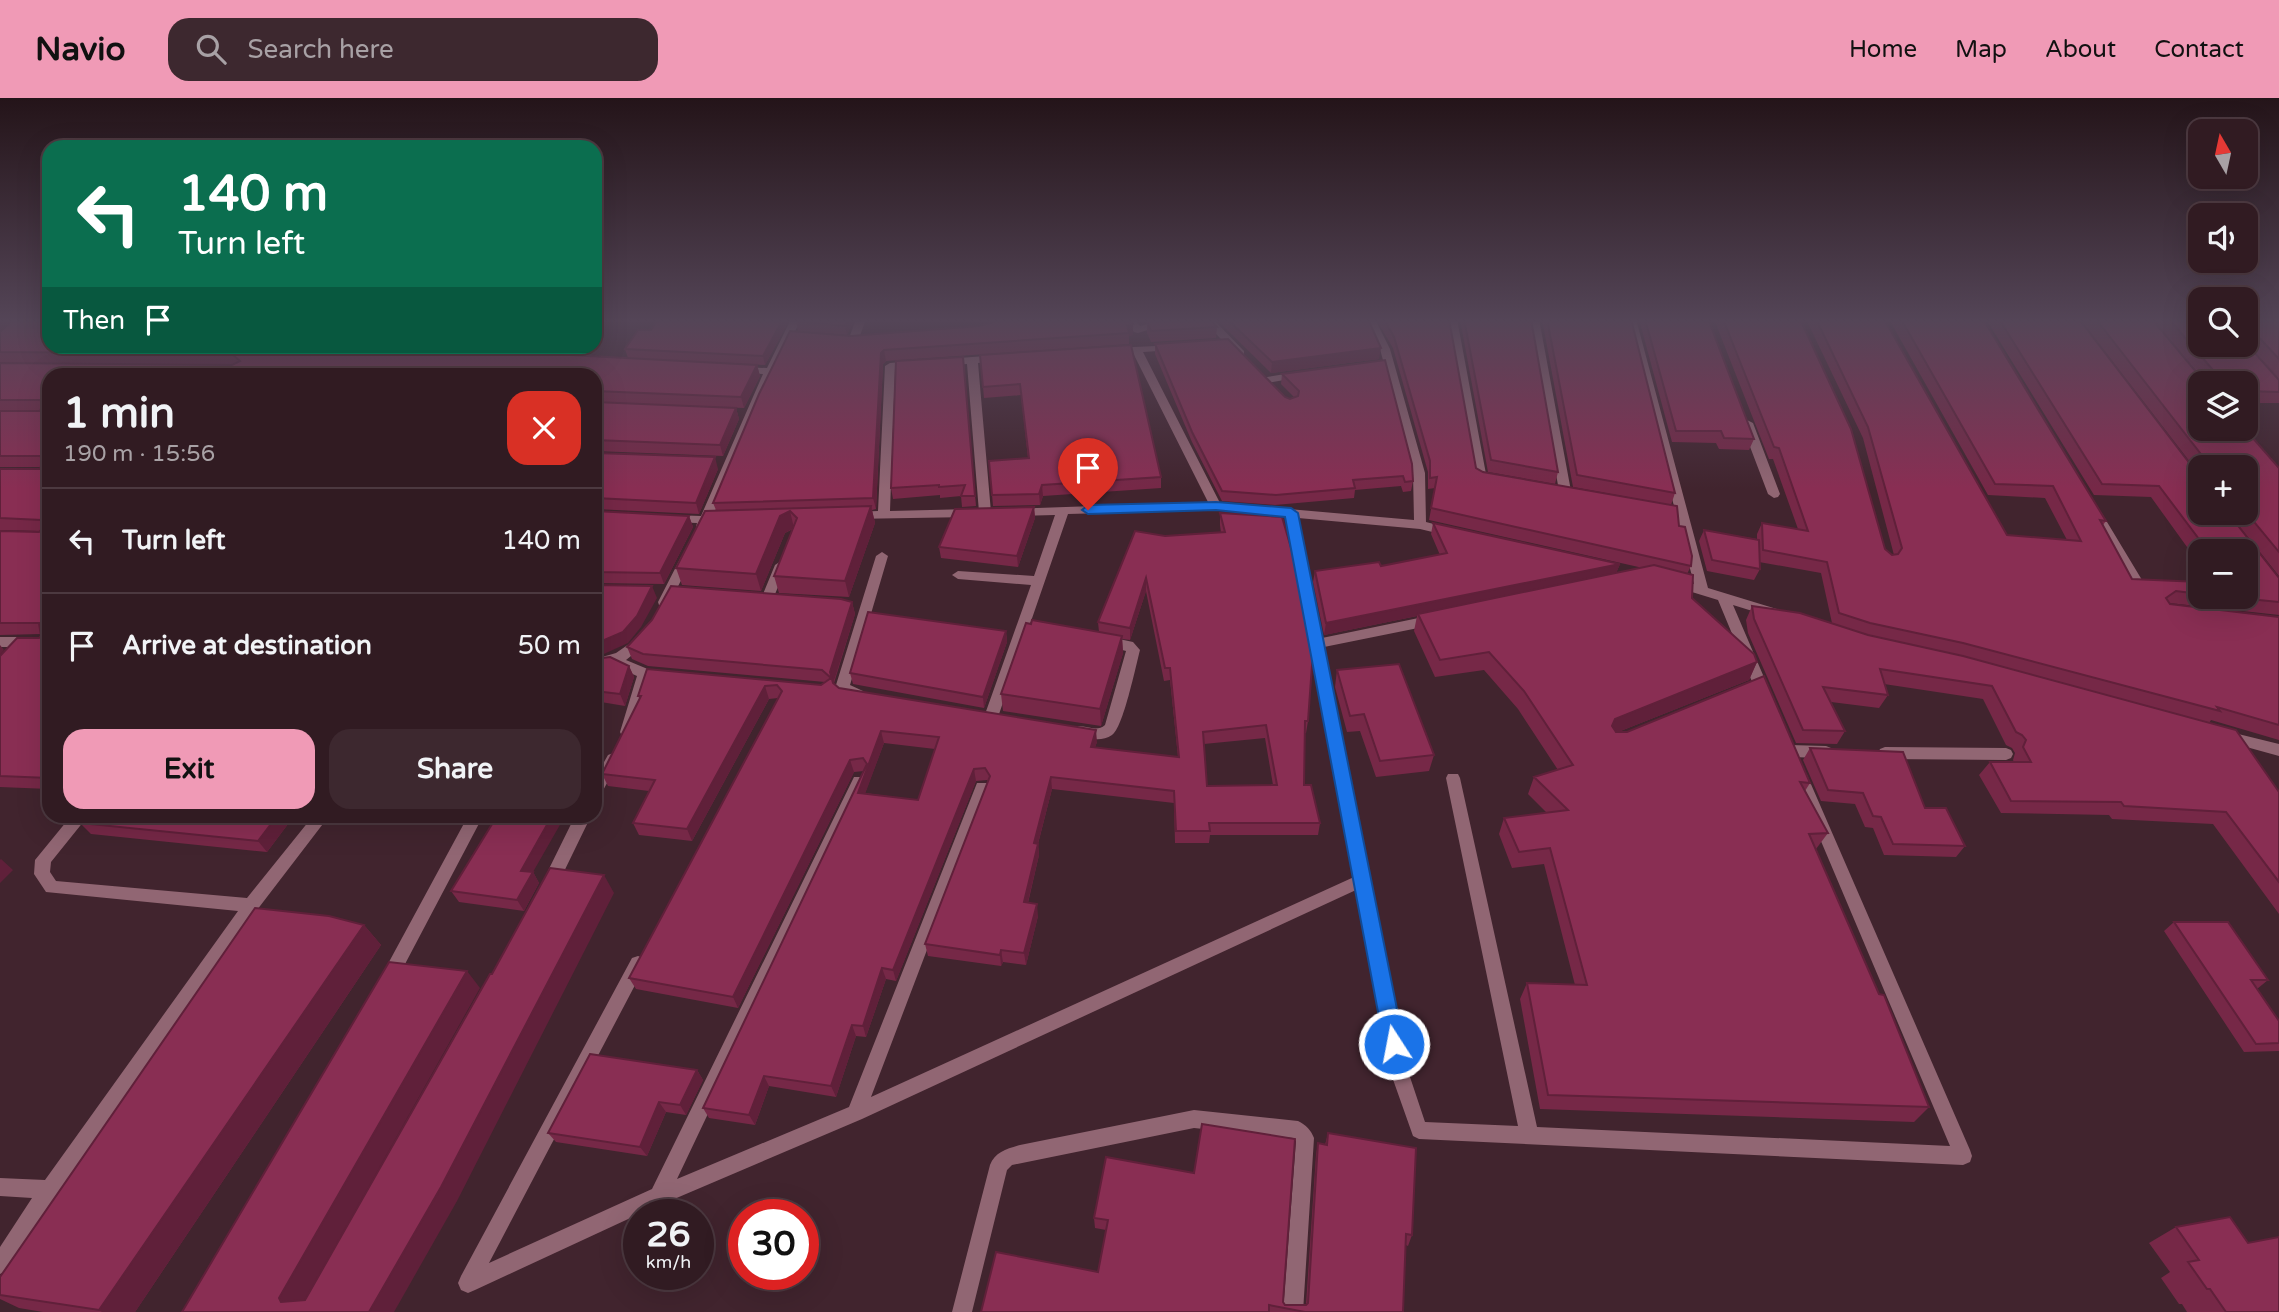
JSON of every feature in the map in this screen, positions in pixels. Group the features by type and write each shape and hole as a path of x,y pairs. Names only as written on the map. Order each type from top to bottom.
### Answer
{"street":[{"path":"660,610 663,591 705,520 722,463 743,414 768,376"},
{"path":"884,515 890,376"},
{"path":"973,376 985,512"},
{"path":"1150,376 1216,506"},
{"path":"1264,376 1271,383 1301,376"},
{"path":"1392,376 1419,473 1420,525"},
{"path":"1462,376 1481,477 1505,481"},
{"path":"1544,376 1565,492"},
{"path":"1644,376 1675,512 1702,589"},
{"path":"1741,407 1774,494"},
{"path":"843,517 1216,506 1420,525 1460,534"},
{"path":"2093,509 2136,580"},
{"path":"991,717 1063,510"},
{"path":"1291,513 1310,574 1317,644 1399,1071 1419,1130 1963,1156 1787,746 1843,752"},
{"path":"664,519 733,520"},
{"path":"767,599 784,556"},
{"path":"875,698 849,694 843,685 882,556"},
{"path":"958,575 1038,581"},
{"path":"1658,578 1722,595 1784,616"},
{"path":"663,591 690,593"},
{"path":"1722,595 1754,685 1770,705"},
{"path":"1317,644 1449,617"},
{"path":"602,663 616,661 636,647 650,630"},
{"path":"1058,728 1099,735 1112,727 1133,650 1128,645 1088,639"},
{"path":"0,642 42,642"},
{"path":"7,659 22,642"},
{"path":"602,778 652,674 616,661"},
{"path":"2213,733 2279,750"},
{"path":"1870,752 2006,754"},
{"path":"659,1196 862,777"},
{"path":"1453,778 1529,1134"},
{"path":"856,1113 982,787"},
{"path":"74,823 43,860 41,874 52,887 251,905"},
{"path":"0,1264 49,1190 251,905 315,823"},
{"path":"383,988 471,823"},
{"path":"542,898 580,823"},
{"path":"645,950 468,1283 659,1196 856,1113 1362,880"},
{"path":"962,1312 994,1177 999,1165 1007,1158 1194,1119 1298,1130 1306,1138 1293,1312"},
{"path":"0,1188 49,1190"}],"building":[{"path":"0,376 42,376 42,402 0,400"},
{"path":"602,376 752,376 741,397 602,391"},
{"path":"768,376 880,376 873,498 713,503"},
{"path":"895,376 965,376 975,496 961,496 965,485 891,488"},
{"path":"982,376 1138,376 1161,477 1042,485 1039,494 992,495 989,461 1029,458 1020,384 983,387"},
{"path":"1168,376 1264,376 1290,399 1298,396 1299,391 1284,376 1389,376 1412,464 1413,481 1405,482 1403,476 1353,480 1355,488 1276,495 1222,491 1192,432"},
{"path":"1405,376 1459,376 1476,468 1483,472 1677,506 1679,526 1685,527 1692,556 1691,566 1431,508 1437,477 1430,478 1430,461"},
{"path":"1475,376 1541,376 1558,472 1491,460"},
{"path":"1558,376 1645,376 1675,493 1577,475"},
{"path":"1661,376 1730,376 1754,439 1724,438 1721,431 1676,431"},
{"path":"1746,376 1826,376 1851,429 1885,549 1892,555 1898,554 1902,548 1868,427 1843,376 1916,376 2007,535 2081,541 2053,486 1995,484 1933,376 2017,376 2106,521 2100,520 2132,579 2188,581 2188,592 2176,591 2166,598 2170,604 2188,606 2188,609 2279,617 2279,725 2217,707 2220,711 1839,613 1827,562 1763,550 1762,523 1808,531 1779,448 1774,447"},
{"path":"2034,376 2122,376 2188,461 2188,524 2159,486 2102,484"},
{"path":"2140,376 2188,376 2188,437"},
{"path":"2258,376 2275,376 2279,380 2279,392 2258,391"},
{"path":"602,402 736,408 720,445 602,440"},
{"path":"42,406 42,458 0,456 0,411 40,411"},
{"path":"2191,441 2255,441 2279,468 2279,552 2257,525 2258,455 2202,455"},
{"path":"602,453 715,457 696,503 602,498"},
{"path":"42,462 42,529 41,520 0,518 0,469 40,469"},
{"path":"871,506 845,581 774,576 797,518 790,511 780,516 756,574 676,568 705,511"},
{"path":"1034,507 1017,556 939,547 955,509"},
{"path":"602,511 689,516 660,573 602,572"},
{"path":"1220,513 1282,517 1298,572 1313,651 1308,721 1305,721 1304,785 1311,785 1320,823 1209,823 1210,831 1176,831 1174,791 1051,777 1034,843 1038,844 1024,902 1037,904 1024,953 1001,950 1000,955 925,944 990,776 985,768 974,769 893,970 882,968 863,1026 852,1025 831,1086 764,1076 749,1115 703,1108 867,764 863,758 850,760 733,997 629,978 782,691 777,685 765,686 687,829 633,823 655,780 602,774 641,696 638,696 647,669 821,685 831,678 822,670 643,654 627,647 652,620 671,586 852,602 830,672 833,683 839,688 1096,730 1091,747 1179,757 1170,668 1165,668 1146,578 1130,628 1098,622 1135,531 1165,536 1225,532","holes":["1266,725 1277,785 1207,786 1203,732","881,731 939,737 918,800 858,793"]},
{"path":"1433,523 1620,564 1326,623 1315,571 1379,562 1381,566 1447,553"},
{"path":"2188,525 2237,525 2248,539 2199,539"},
{"path":"42,529 42,778 0,776 0,656 17,638 41,636 39,623 0,623 0,531 39,532"},
{"path":"1704,530 1759,540 1760,569 1712,560"},
{"path":"2258,551 2279,578 2279,602 2258,600"},
{"path":"1654,565 1693,575 1692,598 1754,654 1757,662 1615,719 1612,726 1616,732 1627,732 1764,676 1810,783 1800,782 1828,833 1809,834 1879,994 1884,995 1929,1107 1548,1095 1527,983 1587,985 1550,848 1519,852 1504,818 1568,810 1534,777 1573,765 1524,691 1489,652 1440,660 1418,614"},
{"path":"602,585 652,586 637,616 623,632 602,641"},
{"path":"1752,606 1800,613 1868,635 1963,656 2236,730 2279,792 2279,882 2226,812 2124,806 2121,802 2011,801 1990,762 2031,762 2023,747 2026,740 2016,732 1992,686 1880,669 1888,695 1823,687 1845,731 1803,730 1754,619"},
{"path":"868,612 1006,631 983,697 850,673"},
{"path":"1032,620 1122,636 1100,709 1001,694 1026,623 1031,624"},
{"path":"610,657 629,666 620,694 602,692 602,658"},
{"path":"1399,664 1434,755 1380,761 1364,714 1350,716 1337,670"},
{"path":"1810,748 1903,752 1925,808 1946,808 1965,846 1893,844 1881,817 1873,816 1863,793 1828,790"},
{"path":"80,823 272,823 258,841"},
{"path":"493,823 548,823 521,871 533,872 517,900 451,891"},
{"path":"550,868 604,875 441,1187 369,1312 182,1312 389,962 467,971 279,1298 281,1302 305,1300"},
{"path":"255,908 329,916 364,925 99,1310 0,1295 0,1277"},
{"path":"2174,922 2228,922 2268,980 2251,980 2279,1021 2279,1043 2256,1044"},
{"path":"590,1054 697,1070 680,1105 659,1102 640,1147 548,1133"},
{"path":"1202,1124 1295,1139 1283,1302 1285,1305 1308,1303 1318,1143 1327,1145 1328,1133 1416,1148 1412,1235 1406,1234 1403,1312 1305,1312 1269,1305 1269,1312 981,1312 996,1252 1098,1272 1108,1220 1094,1218 1106,1157 1194,1173"},
{"path":"2230,1217 2248,1243 2279,1237 2279,1312 2226,1312 2188,1262 2199,1260 2176,1227"}],"route":[{"path":"1088,510 1216,506 1291,513 1394,1044"}]}
